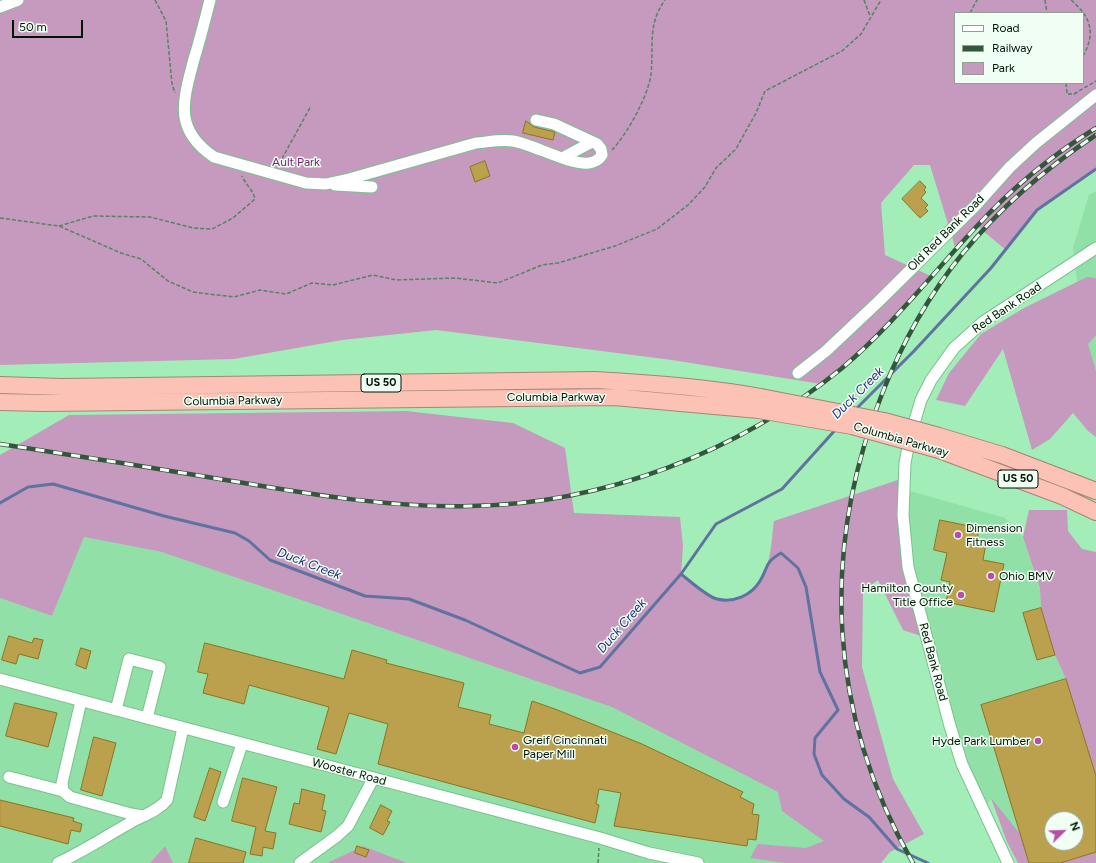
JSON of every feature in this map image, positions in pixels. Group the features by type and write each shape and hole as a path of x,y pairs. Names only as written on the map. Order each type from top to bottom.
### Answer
{"highway":[{"name":"Columbia Parkway","path":"0,385 62,387 595,380 661,383 715,389 760,404"},
{"name":"Columbia Parkway","path":"0,402 43,403 614,397 760,404 884,421 939,443 1096,512"},
{"name":"Columbia Parkway","path":"939,443 1002,455 1096,491"}],"street":[{"path":"0,7 18,0"},
{"path":"210,0 184,104 187,125 194,138 203,149 214,157 306,183 326,184 342,187 372,188"},
{"name":"Old Red Bank Road","path":"798,373 826,351 933,241 975,206 1025,152 1052,128 1096,95"},
{"path":"326,184 476,143 495,141 524,143 573,161 589,163 599,160 602,155 601,149 592,142 554,124 536,120"},
{"path":"564,157 592,142"},
{"name":"Red Bank Road","path":"1008,863 962,764 950,726 908,567 902,515 905,463 921,400 931,380 954,348 983,322 1096,248"},
{"path":"116,710 129,659 160,667 147,718"},
{"name":"Wooster Road","path":"0,680 600,838 649,853 698,863"},
{"path":"63,791 62,783 80,701"},
{"path":"58,863 72,857 143,816 161,808 167,800 183,728"},
{"path":"224,802 242,744"},
{"path":"9,777 63,791 70,797 130,814 143,816"},
{"path":"300,863 337,836 348,826 373,779"}],"path":[{"path":"155,0 166,21 172,84 178,101 184,104"},
{"path":"602,155 612,150 621,140 648,89 651,74 653,23 658,10 665,0"},
{"path":"864,0 870,16"},
{"path":"0,218 59,226 121,253 141,259 168,281 193,292 234,297 260,290 286,294 312,283 333,285 373,275 396,280 455,278 498,283 542,265 558,263 615,246 657,228 688,206 705,187 716,168 736,149 756,113 765,91 842,51 861,34 870,16 881,0"},
{"path":"971,12 977,0"},
{"path":"1045,0 1047,12"},
{"path":"1072,0 1083,12"},
{"path":"1084,13 1090,24 1090,45 1084,54"},
{"path":"1066,84 1067,94 1074,94 1096,81"},
{"path":"275,173 311,106"},
{"path":"59,226 93,216 150,218 193,228 212,229 233,218 255,199 253,191 246,185 242,177 240,165"},
{"path":"598,863 600,838"}],"shaded area":[{"path":"1096,191 1096,431 1073,248 1089,195"},
{"path":"903,489 1005,518 1023,537 1040,588 1041,608 1055,655 1066,679 1096,776 1096,852 1029,863 991,799 982,808 962,764 908,567"},
{"path":"84,537 162,552 618,695 817,799 831,863 407,863 363,846 327,863 173,863 165,846 150,863 0,863 0,598 52,616"}],"green space":[{"name":"Ault Park","path":"0,0 1096,0 1096,169 1037,210 1006,250 977,226 956,250 930,165 914,165 881,203 885,255 933,277 872,342 821,384 672,360 436,330 342,340 234,359 0,365"},
{"path":"1087,277 1096,278 1096,335 1088,344 1096,371 1096,437 1088,431 1073,413 1050,439 1032,450 1003,349 965,406 936,400 949,373 981,334 1024,308"},
{"path":"406,411 513,423 565,448 574,513 680,517 683,546 681,574 703,592 716,599 735,599 751,590 757,583 762,576 769,558 774,521 904,478 903,515 927,638 903,630 878,580 863,591 862,667 893,779 924,834 890,852 881,863 785,863 750,858 758,844 806,848 824,841 782,811 778,792 612,707 162,552 84,537 52,616 0,598 0,455 69,415"},
{"path":"1029,510 1067,510 1068,531 1082,549 1096,552 1096,776 1066,679 1055,655 1041,608 1040,588 1023,537"},
{"path":"991,798 1021,835 1029,863 1018,863 1007,842"},
{"path":"165,846 173,863 150,863"},
{"path":"363,846 407,863 327,863"},
{"path":"1096,852 1096,863 1060,863"}],"building":[{"path":"526,121 534,127 555,132 553,140 523,133"},
{"path":"485,161 490,176 475,182 470,167"},
{"path":"920,181 926,187 924,190 926,192 921,198 928,205 925,208 928,211 920,218 902,199"},
{"path":"940,520 979,528 977,541 986,543 983,560 1004,564 994,612 946,602 950,582 941,580 947,553 934,550"},
{"path":"1041,608 1055,655 1037,660 1023,613"},
{"path":"9,636 32,643 34,638 43,640 38,659 19,654 16,664 2,660"},
{"name":"Greif Cincinnati Paper Mill","path":"205,643 344,679 352,650 387,660 386,663 464,683 458,707 491,715 489,724 524,733 532,701 555,709 642,744 743,792 740,797 754,804 752,814 759,815 756,840 748,839 747,846 614,826 621,793 599,789 596,804 599,805 595,823 378,764 388,724 349,713 336,754 317,749 329,707 249,685 244,704 203,693 208,674 198,672"},
{"path":"81,648 91,651 86,669 76,665"},
{"name":"Hyde Park Lumber","path":"1066,679 1096,776 1096,852 1060,863 1029,863 981,705"},
{"path":"15,703 57,713 48,747 6,736"},
{"path":"94,737 116,743 102,796 81,790"},
{"path":"210,768 221,772 205,821 194,817"},
{"path":"243,778 277,787 265,831 276,833 273,849 263,847 262,856 250,854 256,827 232,821"},
{"path":"302,789 325,795 322,810 326,811 321,832 289,824 294,803 299,804"},
{"path":"0,800 74,818 73,821 82,824 80,832 71,830 68,844 0,826"},
{"path":"381,805 392,811 387,821 390,822 383,835 370,828"},
{"path":"196,838 246,852 243,863 189,863"},
{"path":"357,846 369,850 366,857 355,853"}],"waterway":[{"name":"Duck Creek","path":"855,410 914,351 991,268 1037,210 1096,169"},
{"name":"Duck Creek","path":"0,503 28,487 53,484 164,516 235,533 249,541 270,560 365,596 409,599 465,620 580,673 600,667 681,574 716,524 782,489 837,428"},
{"path":"681,574 703,592 717,599 729,600 741,597 752,591 763,576 769,562 781,553 798,568 806,587 820,672 838,710 815,738 814,754 822,775 844,799 869,817 897,849 928,863"}],"railway":[{"path":"0,444 296,492 354,500 413,505 471,506 521,503 570,495 619,484 667,468 714,448 758,425 801,399 841,369 895,318 977,226 1018,185 1064,149 1096,128"},
{"path":"913,863 885,807 864,749 849,691 842,632 842,572 849,513 862,453 882,394 898,356 927,303 950,269 978,236 1025,189 1059,161 1096,135"}],"place":[{"name":"Dimension Fitness","path":"958,535"},
{"name":"Ohio BMV","path":"991,576"},
{"name":"Hamilton County Title Office","path":"961,595"},
{"name":"Hyde Park Lumber","path":"1038,741"},
{"name":"Greif Cincinnati Paper Mill","path":"515,747"}]}
